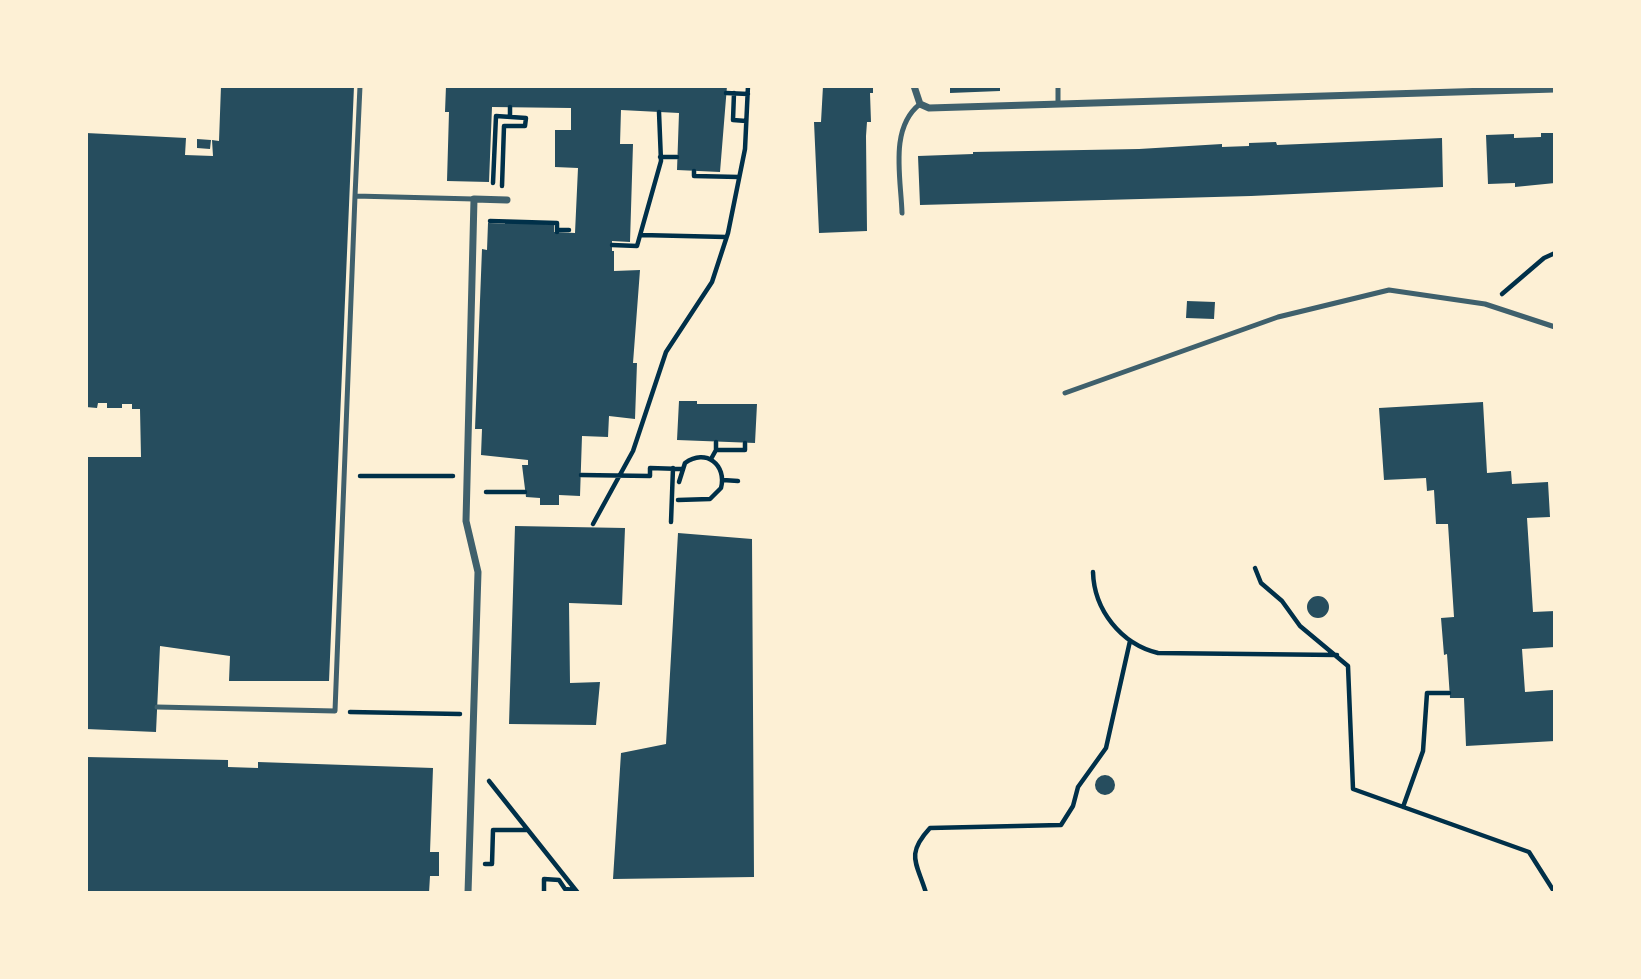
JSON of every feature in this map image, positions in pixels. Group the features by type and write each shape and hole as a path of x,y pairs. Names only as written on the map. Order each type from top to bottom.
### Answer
{"street":[{"path":"914,86 920,104 929,108 1465,88 1555,89"},
{"path":"468,893 478,572 466,521 474,199 507,200"}],"lane":[{"path":"157,707 335,711 360,86"},
{"path":"1058,86 1058,103"},
{"path":"1322,86 1323,95"},
{"path":"902,213 902,130 912,110 920,104"},
{"path":"355,196 474,199"},
{"path":"1065,393 1278,317 1389,290 1485,304 1555,327"}],"path":[{"path":"593,524 633,451 666,352 712,282 740,177 748,86"},
{"path":"726,93 748,94"},
{"path":"734,93 733,120 746,121"},
{"path":"510,107 510,117"},
{"path":"612,245 637,246 641,235 660,157 659,112"},
{"path":"494,162 496,116 526,118 525,127 504,126 502,190 485,221 557,223 557,231 569,230"},
{"path":"494,152 503,152"},
{"path":"660,157 677,157"},
{"path":"694,171 694,176 740,177"},
{"path":"641,235 726,237"},
{"path":"1496,296 1509,291 1544,258 1555,253"},
{"path":"711,459 716,450 716,442"},
{"path":"716,450 745,450 745,443"},
{"path":"678,500 710,499 721,488 723,481 719,466 711,459 691,458 681,469 679,482"},
{"path":"581,475 650,476 650,468 681,469"},
{"path":"671,522 673,468"},
{"path":"345,477 467,477"},
{"path":"723,481 738,481"},
{"path":"486,492 525,492"},
{"path":"1255,568 1261,583 1282,601 1300,626 1348,666 1353,789 1529,852 1555,893"},
{"path":"1093,572 1093,584 1103,613 1141,649 1158,653 1338,655"},
{"path":"926,893 914,864 918,841 930,828 1061,825 1073,806 1078,787 1106,748 1130,641"},
{"path":"1403,807 1423,751 1427,693 1449,693"},
{"path":"335,711 473,714"},
{"path":"489,781 576,891"},
{"path":"470,863 492,864 493,830 528,830"},
{"path":"544,891 544,879 559,880 565,889 576,891"}],"building":[{"path":"221,86 354,86 329,681 229,681 230,656 160,646 156,732 86,729 86,457 141,457 140,409 132,409 132,404 122,404 122,408 107,408 107,403 98,403 97,408 86,407 86,133 186,138 185,155 213,156 212,140 219,141"},
{"path":"446,86 727,86 720,172 677,170 679,113 621,110 620,144 633,144 630,242 612,241 612,251 614,271 640,270 633,363 637,363 635,419 609,416 608,437 582,436 580,496 559,495 559,505 540,505 540,498 526,497 522,465 528,465 528,460 481,455 482,429 475,429 482,249 487,250 488,223 505,224 505,220 554,225 554,232 575,233 578,168 555,167 555,130 571,130 571,108 492,107 489,182 447,181 449,112 445,112"},
{"path":"823,86 873,86 873,93 870,93 871,122 867,122 866,136 867,231 819,233 814,122 821,122"},
{"path":"950,86 1000,86 1000,91 950,93"},
{"path":"1541,133 1555,133 1555,183 1515,187 1515,183 1488,184 1486,135 1514,134 1514,138 1541,137"},
{"path":"1442,138 1443,187 1251,196 920,205 918,156 973,152 1139,149 1222,144 1222,147 1249,146 1249,143 1276,142 1277,145"},
{"path":"197,139 211,140 210,149 197,148"},
{"path":"1187,301 1215,302 1214,319 1186,318"},
{"path":"679,401 697,401 697,404 757,404 755,443 677,440"},
{"path":"1483,402 1487,473 1511,471 1512,484 1548,482 1550,517 1527,518 1533,612 1555,611 1555,647 1522,649 1525,692 1553,690 1555,741 1466,746 1464,698 1450,698 1441,618 1454,617 1448,524 1436,524 1434,490 1427,491 1426,478 1384,480 1379,408"},
{"path":"515,526 625,528 622,605 569,603 570,683 600,682 596,725 509,724"},
{"path":"678,533 752,539 754,877 613,879 621,753 666,744"},
{"path":"1318,596 1326,599 1329,607 1326,615 1318,618 1310,615 1307,607 1310,599"},
{"path":"86,757 228,760 228,767 258,768 258,762 433,768 430,852 439,852 439,876 430,876 429,893 86,893"},
{"path":"1101,775 1109,775 1115,785 1109,795 1101,795 1095,789 1095,781"}]}
